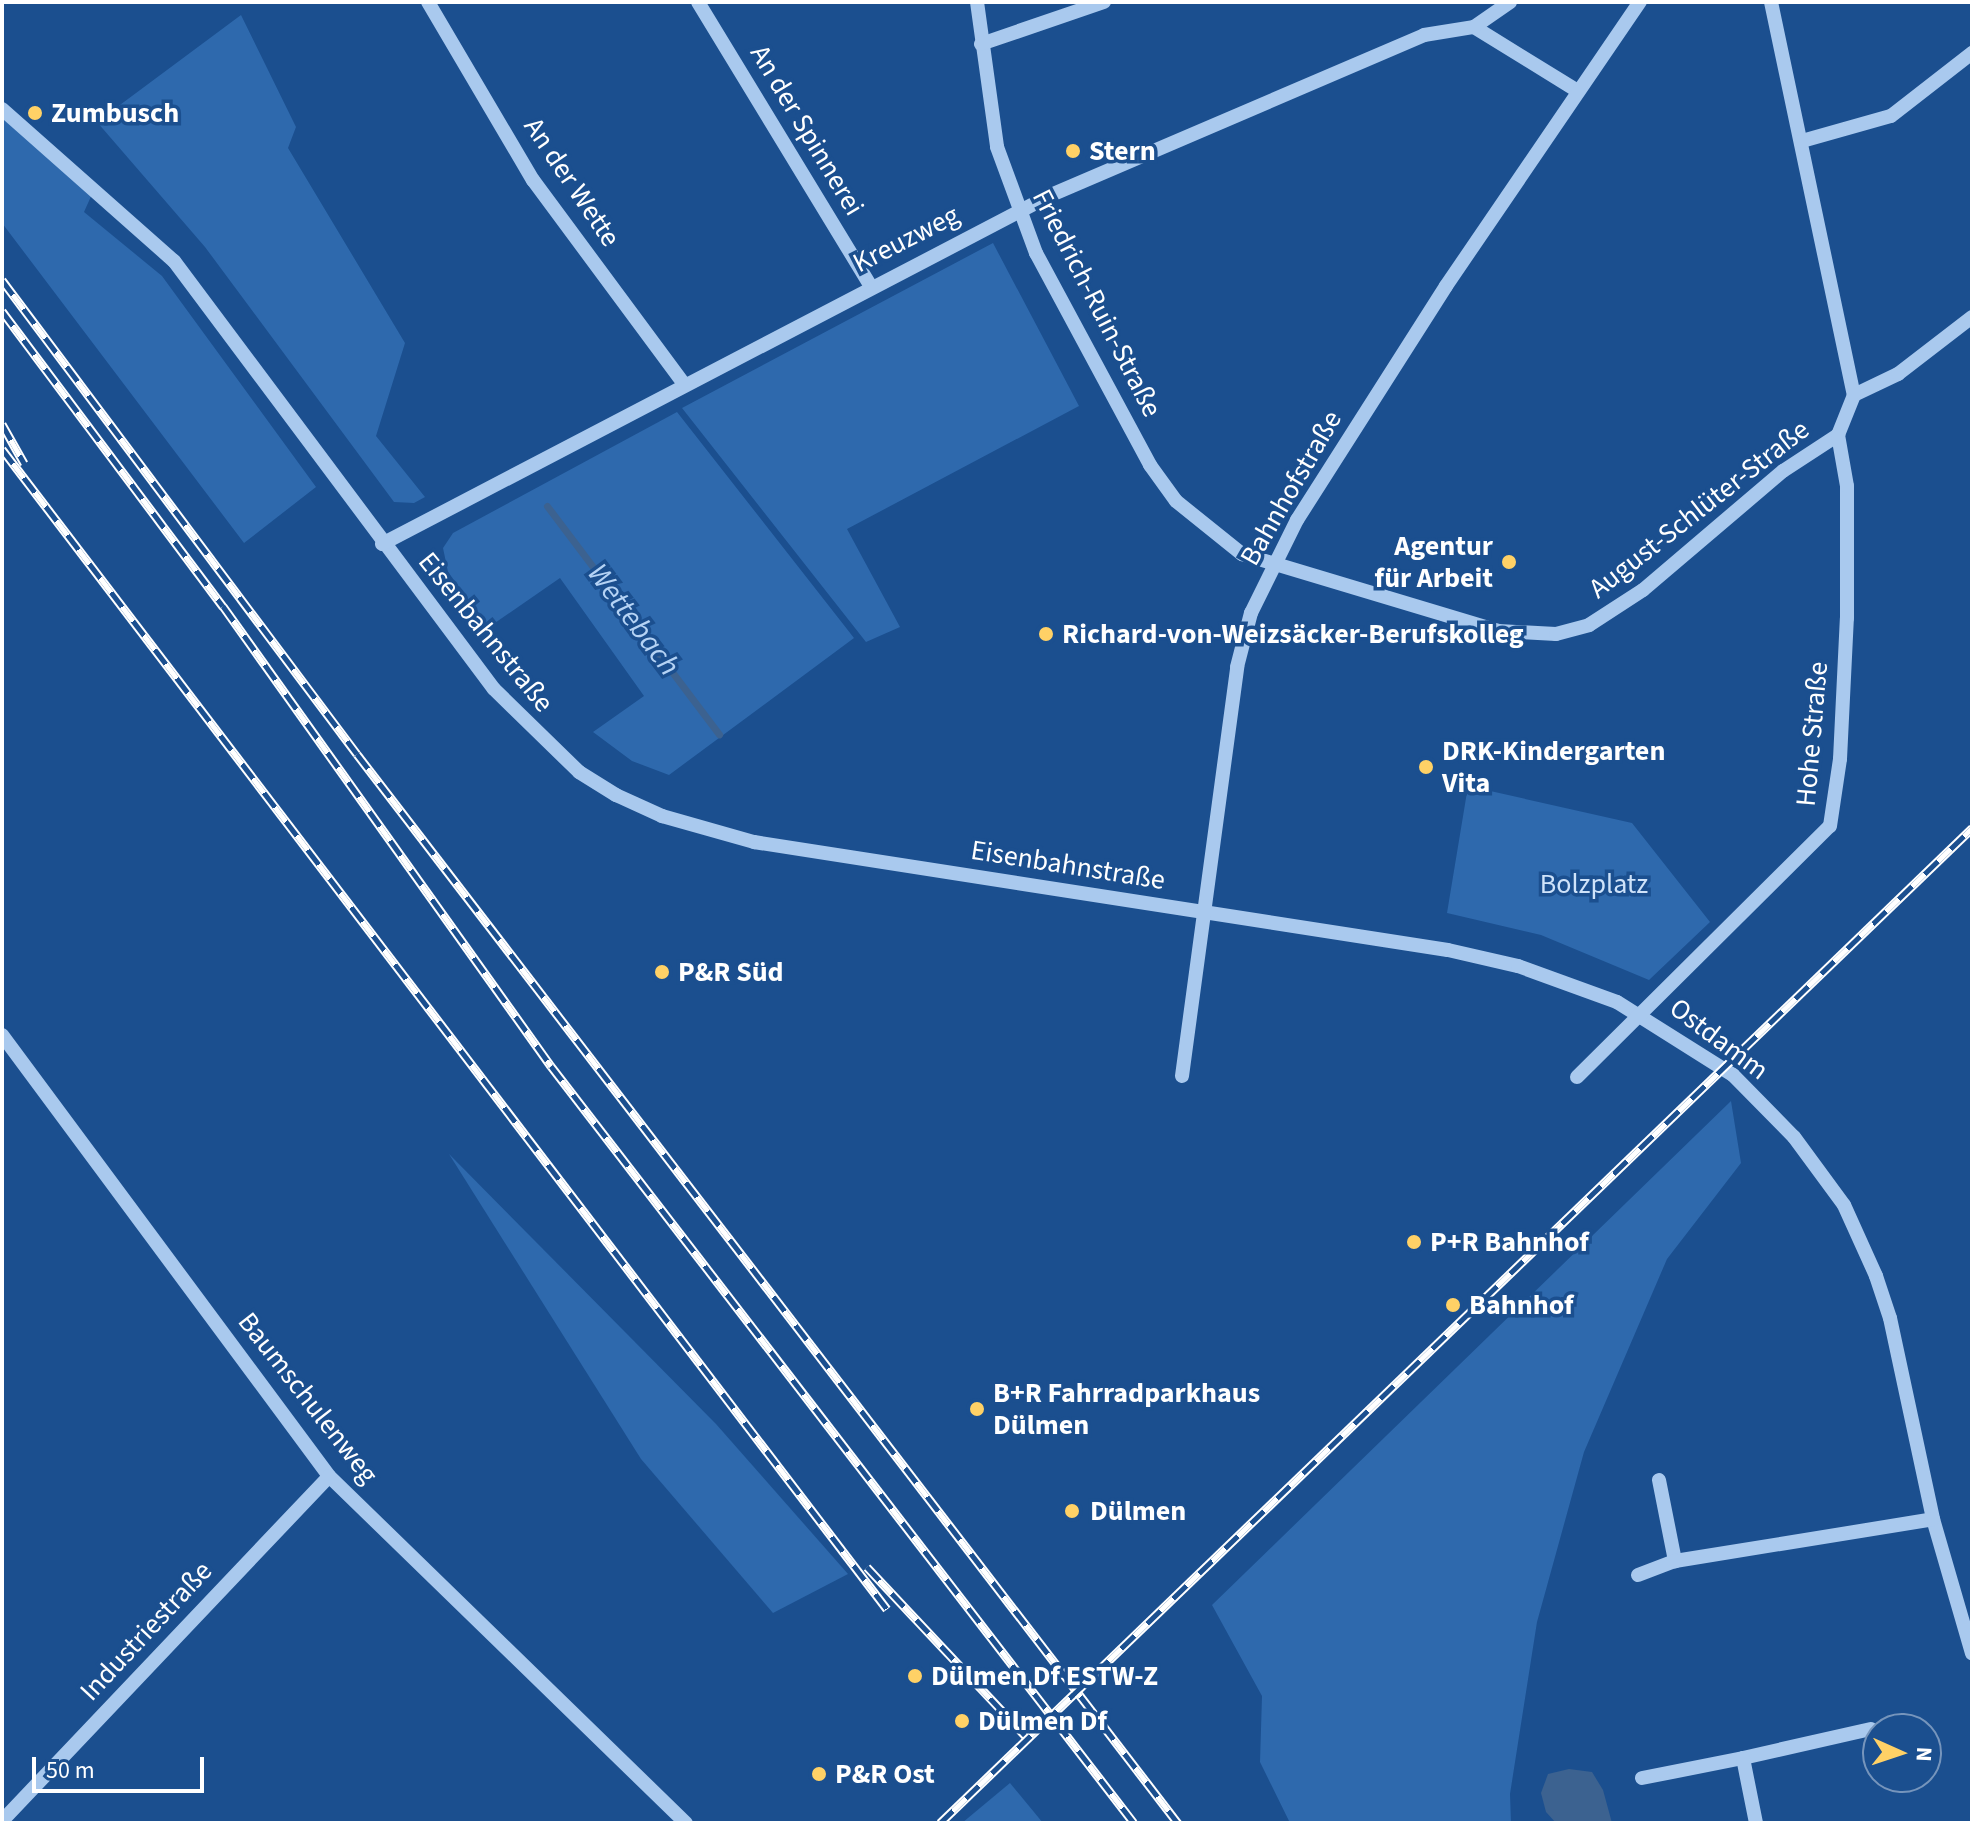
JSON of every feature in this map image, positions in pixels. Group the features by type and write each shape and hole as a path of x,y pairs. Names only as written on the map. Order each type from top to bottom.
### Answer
{"street":[{"name":"An der Wette","path":"428,2 533,180 684,384"},
{"name":"An der Spinnerei","path":"698,2 871,287"},
{"name":"Friedrich-Ruin-Straße","path":"977,2 997,147 1018,211 1110,395 1176,501 1242,554 1274,563"},
{"path":"981,44 1104,2"},
{"name":"Kreuzweg","path":"382,544 635,415 684,384 1018,211 1424,35 1474,27 1510,2"},
{"name":"Bahnhofstraße","path":"1182,1076 1237,667 1251,613 1274,563 1446,286 1576,90 1640,2"},
{"path":"1771,2 1854,395 1898,374 1972,317"},
{"path":"1474,27 1576,90"},
{"path":"1802,141 1891,116 1972,53"},
{"name":"Eisenbahnstraße","path":"2,109 174,261 382,544 521,718 579,772 650,811 754,842 1202,912"},
{"name":"August-Schlüter-Straße","path":"1274,563 1498,631 1556,634 1589,625 1643,590 1783,471 1838,435 1854,395"},
{"name":"Hohe Straße","path":"1577,1077 1830,826 1838,785 1847,618 1847,486 1838,435"},
{"name":"Ostdamm","path":"1202,912 1448,950 1571,982 1656,1022 1733,1075 1794,1137 1844,1205 1890,1318 1933,1519 1972,1653"},
{"name":"Baumschulenweg","path":"2,1035 329,1476 686,1823"},
{"name":"Industriestraße","path":"2,1821 329,1476"},
{"path":"1659,1480 1675,1561"},
{"path":"1638,1575 1675,1561 1933,1519"},
{"path":"1642,1778 1862,1731"},
{"path":"1743,1758 1756,1823"}],"green space":[{"path":"241,15 296,127 288,148 405,343 376,436 425,497 414,503 394,502 205,247 97,122"},
{"path":"2,109 93,192 84,212 162,276 316,487 244,543 2,223"},
{"path":"993,243 1079,406 847,529 900,627 866,642 682,408"},
{"path":"677,412 854,638 669,775 632,761 593,732 644,696 560,578 489,627 448,572 443,548 453,533"},
{"name":"Bolzplatz","path":"1468,786 1632,823 1710,922 1649,980 1541,935 1447,913"},
{"path":"1731,1101 1741,1163 1667,1259 1584,1452 1537,1622 1510,1794 1511,1823 1290,1823 1260,1762 1262,1696 1212,1605"},
{"path":"449,1154 716,1424 848,1574 773,1613 641,1459"},
{"path":"1010,1783 1043,1823 962,1823"}],"shaded area":[{"path":"1569,1769 1592,1772 1603,1790 1612,1823 1556,1823 1546,1812 1541,1793 1548,1774"}],"waterway":[{"name":"Wettebach","path":"547,506 719,734"}],"railway":[{"path":"2,280 357,754 1178,1823"},
{"path":"2,311 223,606 551,1066 1134,1823"},
{"path":"2,424 24,463"},
{"path":"2,449 887,1609"},
{"path":"940,1823 1972,828"},
{"path":"867,1567 1025,1735"}],"place":[{"name":"Zumbusch","path":"35,113"},
{"name":"Stern","path":"1073,151"},
{"name":"Agentur für Arbeit","path":"1509,562"},
{"name":"Richard-von-Weizsäcker-Berufskolleg","path":"1046,634"},
{"name":"DRK-Kindergarten Vita","path":"1426,767"},
{"name":"P&R Süd","path":"662,972"},
{"name":"P+R Bahnhof","path":"1414,1242"},
{"name":"Bahnhof","path":"1453,1305"},
{"name":"B+R Fahrradparkhaus Dülmen","path":"977,1409"},
{"name":"Dülmen","path":"1072,1511"},
{"name":"Dülmen Df ESTW-Z","path":"915,1676"},
{"name":"Dülmen Df","path":"962,1721"},
{"name":"P&R Ost","path":"819,1774"}]}
